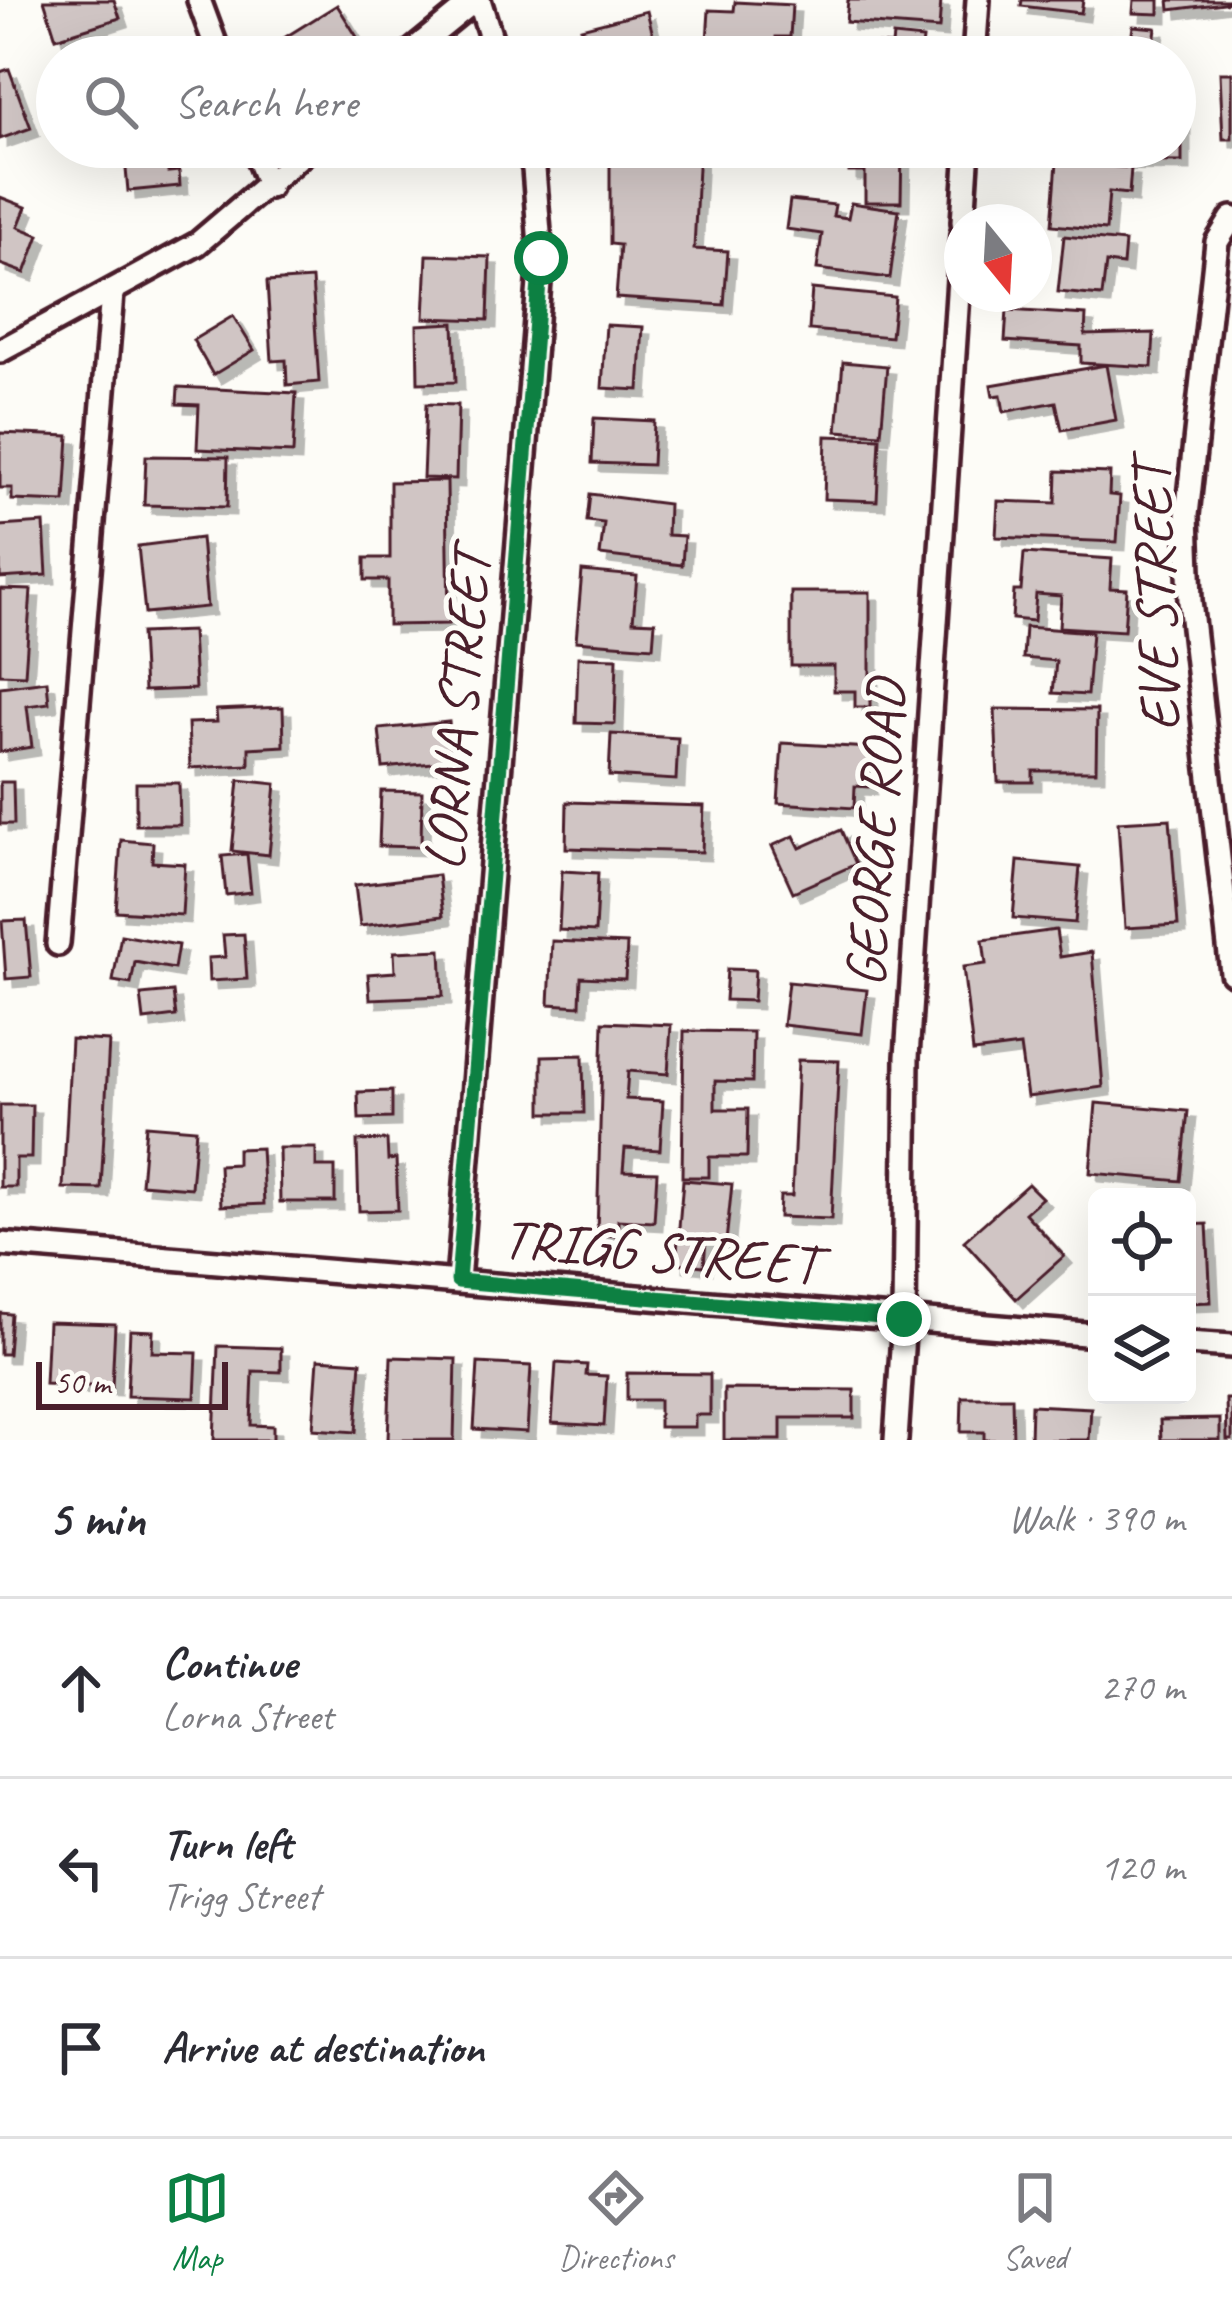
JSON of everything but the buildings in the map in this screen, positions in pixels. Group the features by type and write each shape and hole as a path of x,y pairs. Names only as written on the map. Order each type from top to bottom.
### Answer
{"street":[{"path":"199,0 212,36"},
{"path":"432,36 477,0 490,36"},
{"path":"975,36 977,0"},
{"path":"261,168 268,188"},
{"path":"0,351 197,244 289,168"},
{"name":"LORNA STREET","path":"458,1281 541,258 534,168"},
{"path":"964,204 967,168"},
{"name":"EVE STREET","path":"1231,219 1217,242 1187,514 1190,601 1232,973"},
{"path":"58,944 112,294"},
{"name":"GEORGE ROAD","path":"896,1440 904,1319 907,1057 957,312"},
{"name":"TRIGG STREET","path":"0,1244 1088,1334"},
{"path":"1196,1343 1232,1346"}],"route":[{"path":"541,258 458,1281 904,1319"}]}
